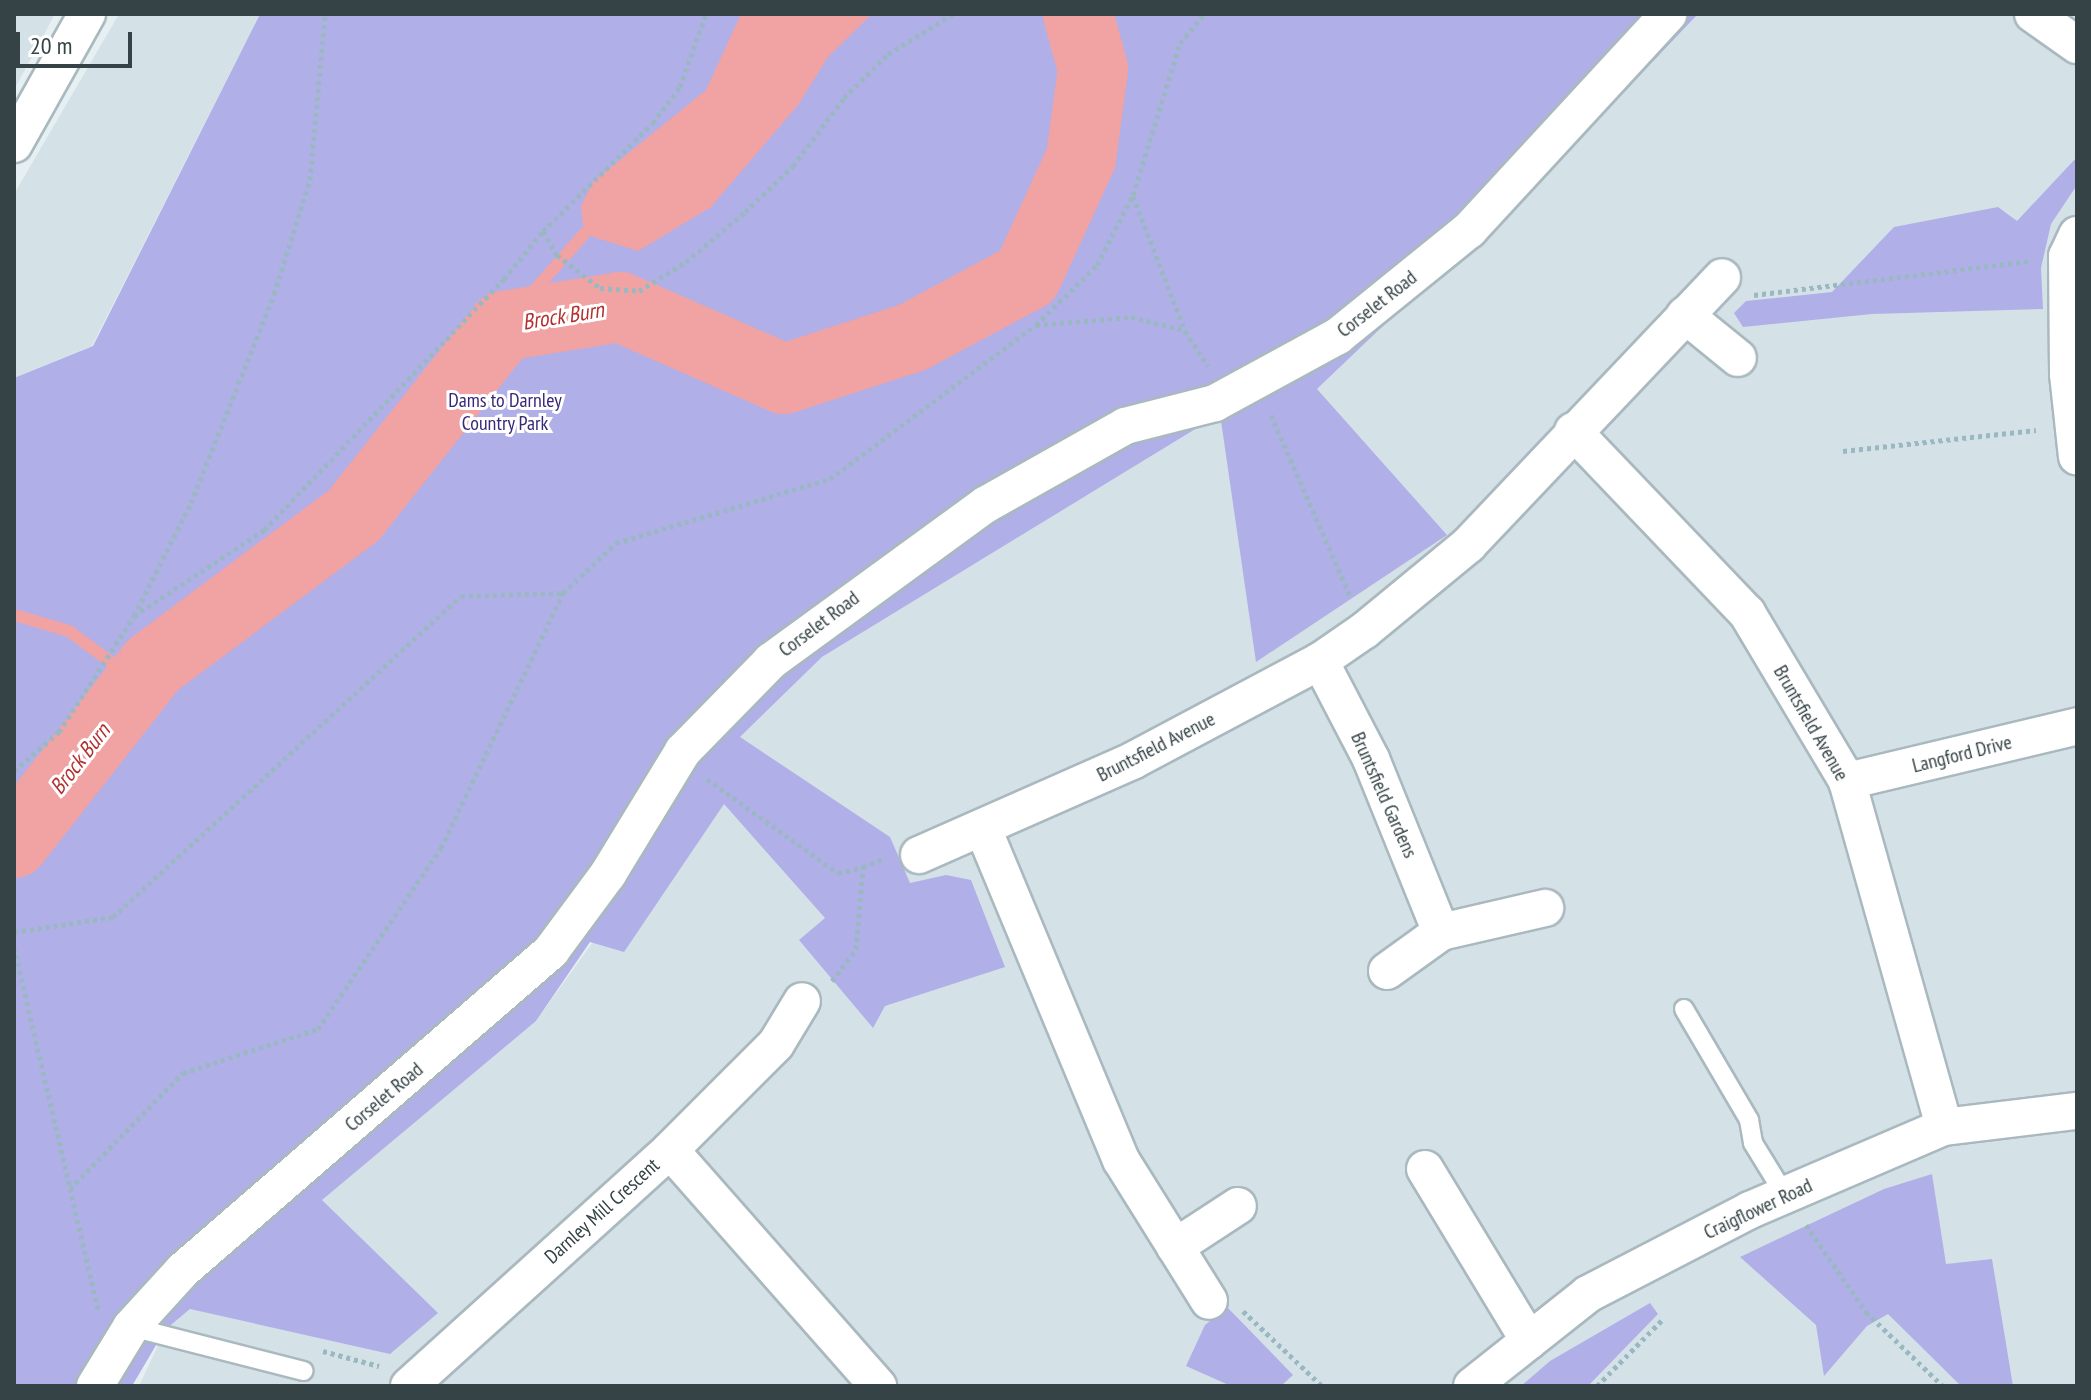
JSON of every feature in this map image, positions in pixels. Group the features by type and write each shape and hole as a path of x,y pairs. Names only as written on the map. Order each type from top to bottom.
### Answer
{"street":[{"path":"14,144 87,14"},
{"name":"Corselet Road","path":"95,1386 122,1339 183,1270 551,951 608,874 678,759 806,631 985,505 1125,426 1242,388 1338,336 1469,230 1668,14"},
{"path":"2033,14 2077,45"},
{"path":"2072,246 2075,442"},
{"name":"Bruntsfield Avenue","path":"919,855 984,831 1132,761 1320,661 1365,630 1468,545 1722,277"},
{"path":"1685,315 1738,358"},
{"name":"Bruntsfield Avenue","path":"1573,431 1747,613 1847,781 1944,1127"},
{"name":"Bruntsfield Gardens","path":"1320,661 1371,759 1441,932"},
{"name":"Langford Drive","path":"1847,781 2077,726"},
{"path":"984,831 1121,1160 1209,1301"},
{"path":"1387,971 1441,932 1545,908"},
{"path":"670,1150 776,1044 802,1001"},
{"name":"Craigflower Road","path":"1472,1386 1588,1294 1785,1195 1944,1127 2077,1111"},
{"name":"Darnley Mill Crescent","path":"413,1381 670,1150 878,1386"},
{"path":"1425,1169 1529,1341"},
{"path":"1175,1247 1238,1206"}],"lane":[{"path":"1684,1009 1785,1195"},
{"path":"122,1339 303,1371"}],"path":[{"path":"14,771 59,732 134,616 191,503 274,294 310,180 325,14"},
{"path":"134,616 264,530 504,279 543,231 653,123 680,87 706,14"},
{"path":"543,231 557,255 600,288 639,291 686,262 793,166 844,98 888,54 953,14"},
{"path":"70,1189 183,1073 318,1029 441,848 563,593 616,543 830,479 1036,325 1097,265 1133,195 1180,43 1204,14"},
{"path":"1133,195 1185,331 1242,388 1365,630"},
{"path":"1722,277 1753,296 2072,246"},
{"path":"1036,325 1131,317 1185,331"},
{"path":"1843,451 2075,442"},
{"path":"14,932 113,917 461,596 563,593"},
{"path":"678,759 838,873 863,867 913,847 919,855"},
{"path":"802,1001 841,975 856,949 863,867"},
{"path":"14,947 70,1189 89,1287 122,1339"},
{"path":"1785,1195 1866,1312 1943,1386"},
{"path":"1209,1301 1233,1302 1322,1386"},
{"path":"1597,1386 1662,1320"},
{"path":"303,1371 315,1349 413,1381"}],"shaded area":[{"path":"14,14 55,14 14,90"},
{"path":"119,14 260,14 92,346 14,378 14,194"},
{"path":"741,14 872,14 828,57 798,105 711,207 638,251 584,234 581,206 593,182 706,90"},
{"path":"1698,14 2077,14 2077,1386 139,1386 165,1330 536,1021 740,737 822,657 1220,414 1317,389 1581,137"}],"green space":[{"name":"Dams to Darnley Country Park","path":"260,14 1698,14 1581,137 1317,389 1447,535 1256,662 1220,414 822,657 740,737 890,837 910,883 946,875 971,880 1005,967 885,1006 873,1028 799,940 825,918 724,804 624,952 590,942 536,1021 322,1200 438,1313 390,1354 190,1309 165,1330 132,1386 14,1386 14,378 93,346"},
{"path":"2077,157 2077,185 2051,224 2041,268 2043,309 1872,314 1743,327 1734,313 1746,301 1832,292 1894,227 1998,207 2017,221"},
{"path":"1932,1174 1946,1264 1992,1259 2013,1386 1961,1386 1888,1314 1867,1326 1824,1376 1816,1325 1740,1257 1884,1189"},
{"path":"1650,1303 1658,1314 1588,1386 1521,1386 1550,1361"},
{"path":"1227,1307 1293,1375 1281,1386 1231,1386 1186,1366 1205,1325"}],"waterway":[{"name":"Brock Burn","path":"14,843 153,665 354,515 503,326 620,307 784,379 913,337 1027,276 1081,158 1093,69 1078,14"},
{"path":"503,326 584,234"},
{"path":"18,616 69,631 139,683"}]}
